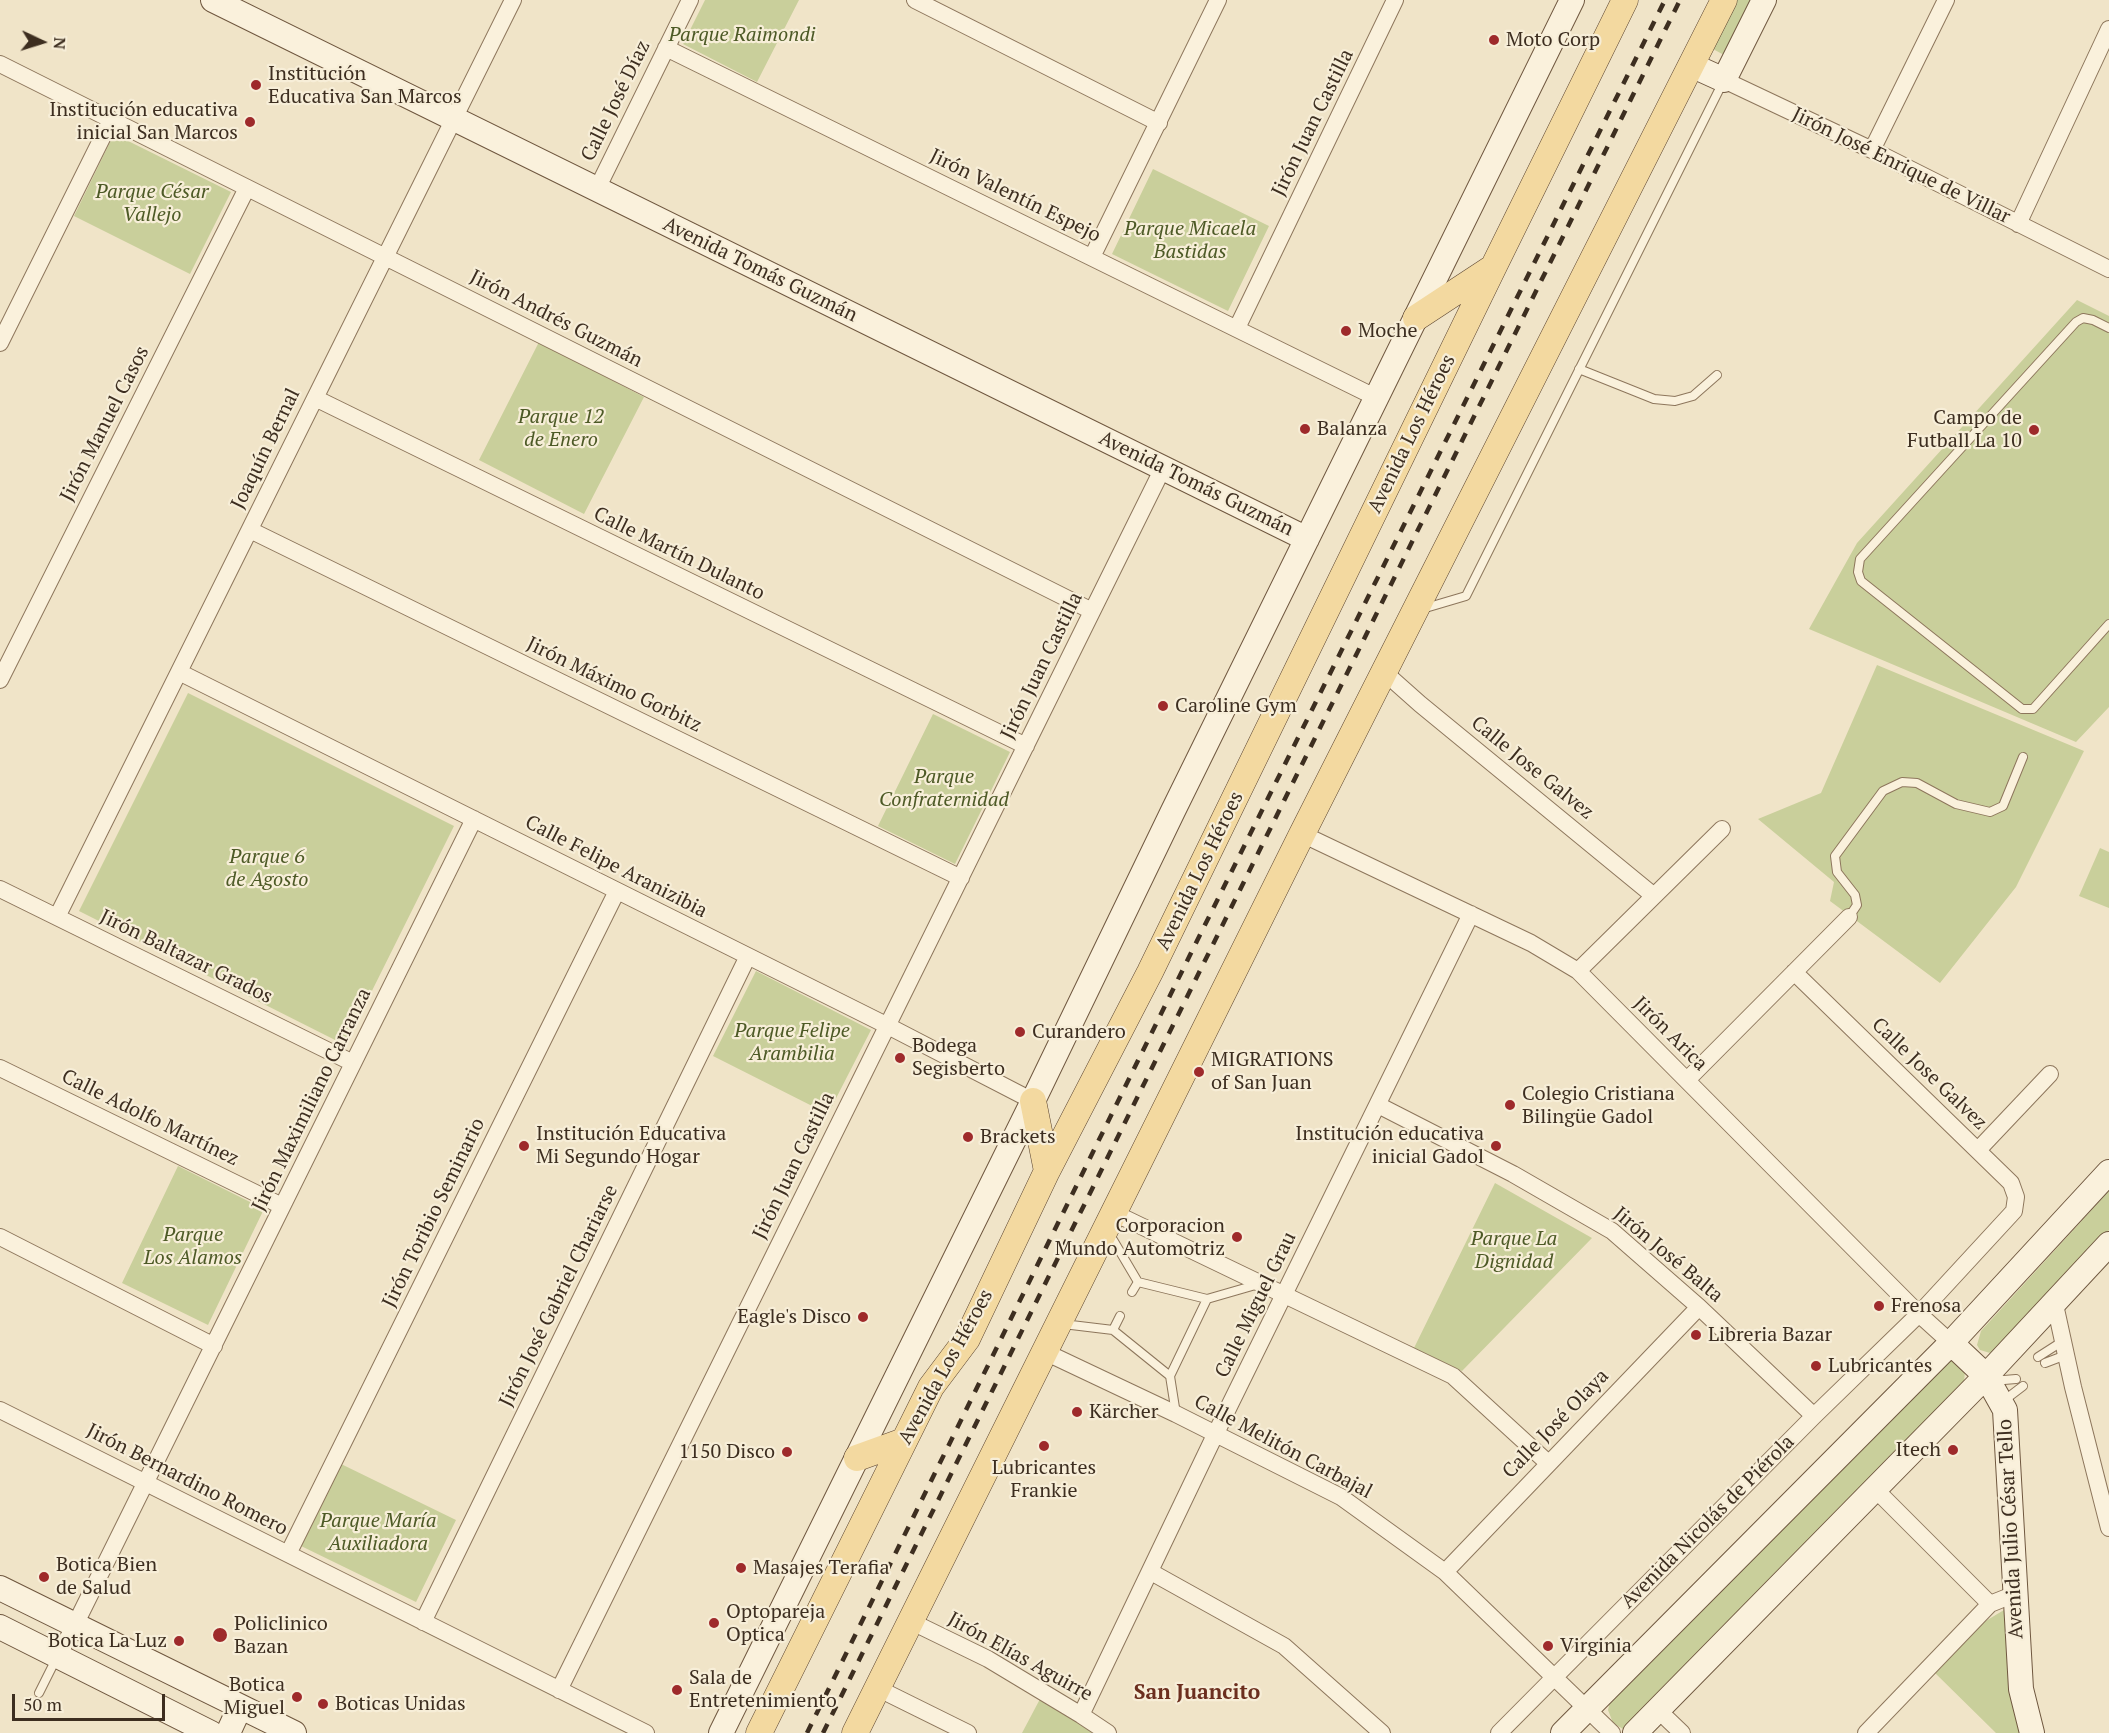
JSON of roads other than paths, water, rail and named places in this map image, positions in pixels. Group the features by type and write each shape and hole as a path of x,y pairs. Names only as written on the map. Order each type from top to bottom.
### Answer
{"main road":[{"name":"Avenida Los Héroes","path":"759,1733 930,1387 967,1339 1047,1171 1150,972 1492,267 1625,0"},
{"path":"855,1733 1302,834 1724,0"},
{"path":"1416,318 1492,267"},
{"path":"1033,1101 1047,1171"},
{"path":"779,1733 946,1395 967,1339"},
{"path":"857,1458 904,1441"}],"street":[{"name":"Avenida Tomás Guzmán","path":"213,0 1307,539"},
{"name":"Joaquín Bernal","path":"57,917 513,0"},
{"name":"Calle José Díaz","path":"597,189 690,0"},
{"path":"915,0 1159,123"},
{"path":"1092,257 1218,0"},
{"name":"Jirón Juan Castilla","path":"1237,328 1395,0"},
{"name":"Avenida Los Héroes","path":"721,1733 1572,0"},
{"path":"1724,80 1764,0"},
{"path":"1872,150 1946,0"},
{"path":"2018,224 2109,29"},
{"name":"Jirón Valentín Espejo","path":"666,48 1377,398"},
{"name":"Jirón Andrés Guzmán","path":"0,64 1092,611"},
{"name":"Jirón José Enrique de Villar","path":"1691,64 1872,150 2109,269"},
{"path":"0,343 111,120"},
{"name":"Jirón Manuel Casos","path":"0,680 247,188"},
{"name":"Calle Martín Dulanto","path":"315,398 1026,746"},
{"name":"Jirón Juan Castilla","path":"559,1690 1163,468"},
{"name":"Jirón Máximo Gorbitz","path":"250,530 961,878"},
{"name":"Calle Felipe Aranizibia","path":"179,672 888,1026 1033,1101"},
{"name":"Calle Jose Galvez","path":"1384,672 1654,896"},
{"name":"Jirón Maximiliano Carranza","path":"58,1656 146,1483 474,819"},
{"path":"1578,971 1722,829"},
{"name":"Jirón Arica","path":"1302,834 1531,943 1578,971 1919,1314 1951,1343"},
{"name":"Jirón Baltazar Grados","path":"0,889 353,1063"},
{"name":"Jirón Toribio Seminario","path":"288,1554 617,891"},
{"name":"Calle Miguel Grau","path":"1081,1715 1215,1435 1471,914"},
{"path":"1687,1080 1849,917"},
{"name":"Jirón José Gabriel Chariarse","path":"423,1622 748,956"},
{"name":"Calle Jose Galvez","path":"1794,972 2011,1183 2016,1197 2012,1215"},
{"name":"Calle Adolfo Martínez","path":"0,1068 282,1206"},
{"path":"1978,1150 2050,1074"},
{"name":"Jirón José Balta","path":"1378,1105 1513,1174 1602,1224 1699,1307 1814,1416"},
{"path":"1563,1733 1951,1343 2109,1172"},
{"name":"Avenida Nicolás de Piérola","path":"1499,1733 1814,1416 1919,1314 2012,1215"},
{"path":"1111,1221 1259,1284 1453,1376 1548,1463"},
{"path":"0,1237 214,1346"},
{"path":"1635,1733 1986,1376 2054,1300 2109,1244"},
{"path":"2054,1300 2109,1528"},
{"name":"Calle José Olaya","path":"1445,1572 1699,1307"},
{"name":"Avenida Julio César Tello","path":"1951,1343 1986,1376 2005,1410 2021,1689 2032,1733"},
{"name":"Calle Melitón Carbajal","path":"1045,1352 1176,1414 1341,1497 1445,1572 1612,1733"},
{"name":"Jirón Bernardino Romero","path":"0,1410 646,1733"},
{"path":"1875,1489 1990,1604"},
{"path":"1151,1572 1284,1646 1382,1733"},
{"path":"0,1588 294,1733"},
{"path":"1866,1733 1990,1604 2015,1594"},
{"name":"Jirón Elías Aguirre","path":"910,1622 988,1659 1108,1733"},
{"path":"0,1627 211,1733"},
{"path":"878,1688 968,1733"},
{"path":"228,1733 240,1707"},
{"path":"1658,1710 1682,1733"}],"lane":[{"path":"1416,610 1466,596 1724,80"},
{"path":"2109,328 2083,318 2076,322 1860,559 1858,572 1861,581 2022,710 2033,709 2109,624"},
{"path":"1579,369 1654,399 1675,401 1694,396 1717,375"},
{"path":"1849,917 1857,905 1855,896 1837,872 1835,856 1883,791 1902,782 1917,783 1956,804 1990,812 2003,806 2023,757"},
{"path":"1111,1221 1138,1282"},
{"path":"1132,1292 1138,1282"},
{"path":"1138,1282 1207,1299 1259,1284"},
{"path":"1176,1414 1170,1376 1207,1299"},
{"path":"1113,1330 1120,1316"},
{"path":"1060,1324 1113,1330 1170,1376"},
{"path":"2064,1348 2042,1360 2064,1348"},
{"path":"1986,1376 2004,1380 2016,1379"},
{"path":"2001,1403 2023,1386"},
{"path":"39,1693 58,1656"}],"railway":[{"path":"807,1733 1190,955 1665,0"},
{"path":"823,1733 1680,0"}],"place":[{"name":"Moto Corp","path":"1494,40"},
{"name":"Institución Educativa San Marcos","path":"256,85"},
{"name":"Institución educativa inicial San Marcos","path":"250,122"},
{"name":"Moche","path":"1346,331"},
{"name":"Balanza","path":"1305,429"},
{"name":"Campo de Futball La 10","path":"2034,430"},
{"name":"Caroline Gym","path":"1163,706"},
{"name":"Curandero","path":"1020,1032"},
{"name":"Bodega Segisberto","path":"900,1058"},
{"name":"MIGRATIONS of San Juan","path":"1199,1072"},
{"name":"Colegio Cristiana Bilingüe Gadol","path":"1510,1105"},
{"name":"Brackets","path":"968,1137"},
{"name":"Institución Educativa Mi Segundo Hogar","path":"524,1146"},
{"name":"Institución educativa inicial Gadol","path":"1496,1146"},
{"name":"Corporacion Mundo Automotriz","path":"1237,1237"},
{"name":"Frenosa","path":"1879,1306"},
{"name":"Eagle's Disco","path":"863,1317"},
{"name":"Libreria Bazar","path":"1696,1335"},
{"name":"Lubricantes","path":"1816,1366"},
{"name":"Kärcher","path":"1077,1412"},
{"name":"Lubricantes Frankie","path":"1044,1446"},
{"name":"Itech","path":"1953,1450"},
{"name":"1150 Disco","path":"787,1452"},
{"name":"Masajes Terafia","path":"741,1568"},
{"name":"Botica Bien de Salud","path":"44,1577"},
{"name":"Optopareja Optica","path":"714,1623"},
{"name":"Policlinico Bazan","path":"220,1635"},
{"name":"Botica La Luz","path":"179,1641"},
{"name":"Virginia","path":"1548,1646"},
{"name":"Sala de Entretenimiento","path":"677,1690"},
{"name":"Botica Miguel","path":"297,1697"},
{"name":"Boticas Unidas","path":"323,1704"}],"district":[{"name":"San Juancito","path":"1197,1693"}],"park label":[{"name":"Parque Raimondi","path":"742,35"},
{"name":"Parque César Vallejo","path":"152,204"},
{"name":"Parque Micaela Bastidas","path":"1190,240"},
{"name":"Parque 12 de Enero","path":"561,428"},
{"name":"Parque Confraternidad","path":"944,788"},
{"name":"Parque 6 de Agosto","path":"267,868"},
{"name":"Parque Felipe Arambilia","path":"792,1042"},
{"name":"Parque Los Alamos","path":"193,1246"},
{"name":"Parque La Dignidad","path":"1514,1250"},
{"name":"Parque María Auxiliadora","path":"378,1532"}]}
